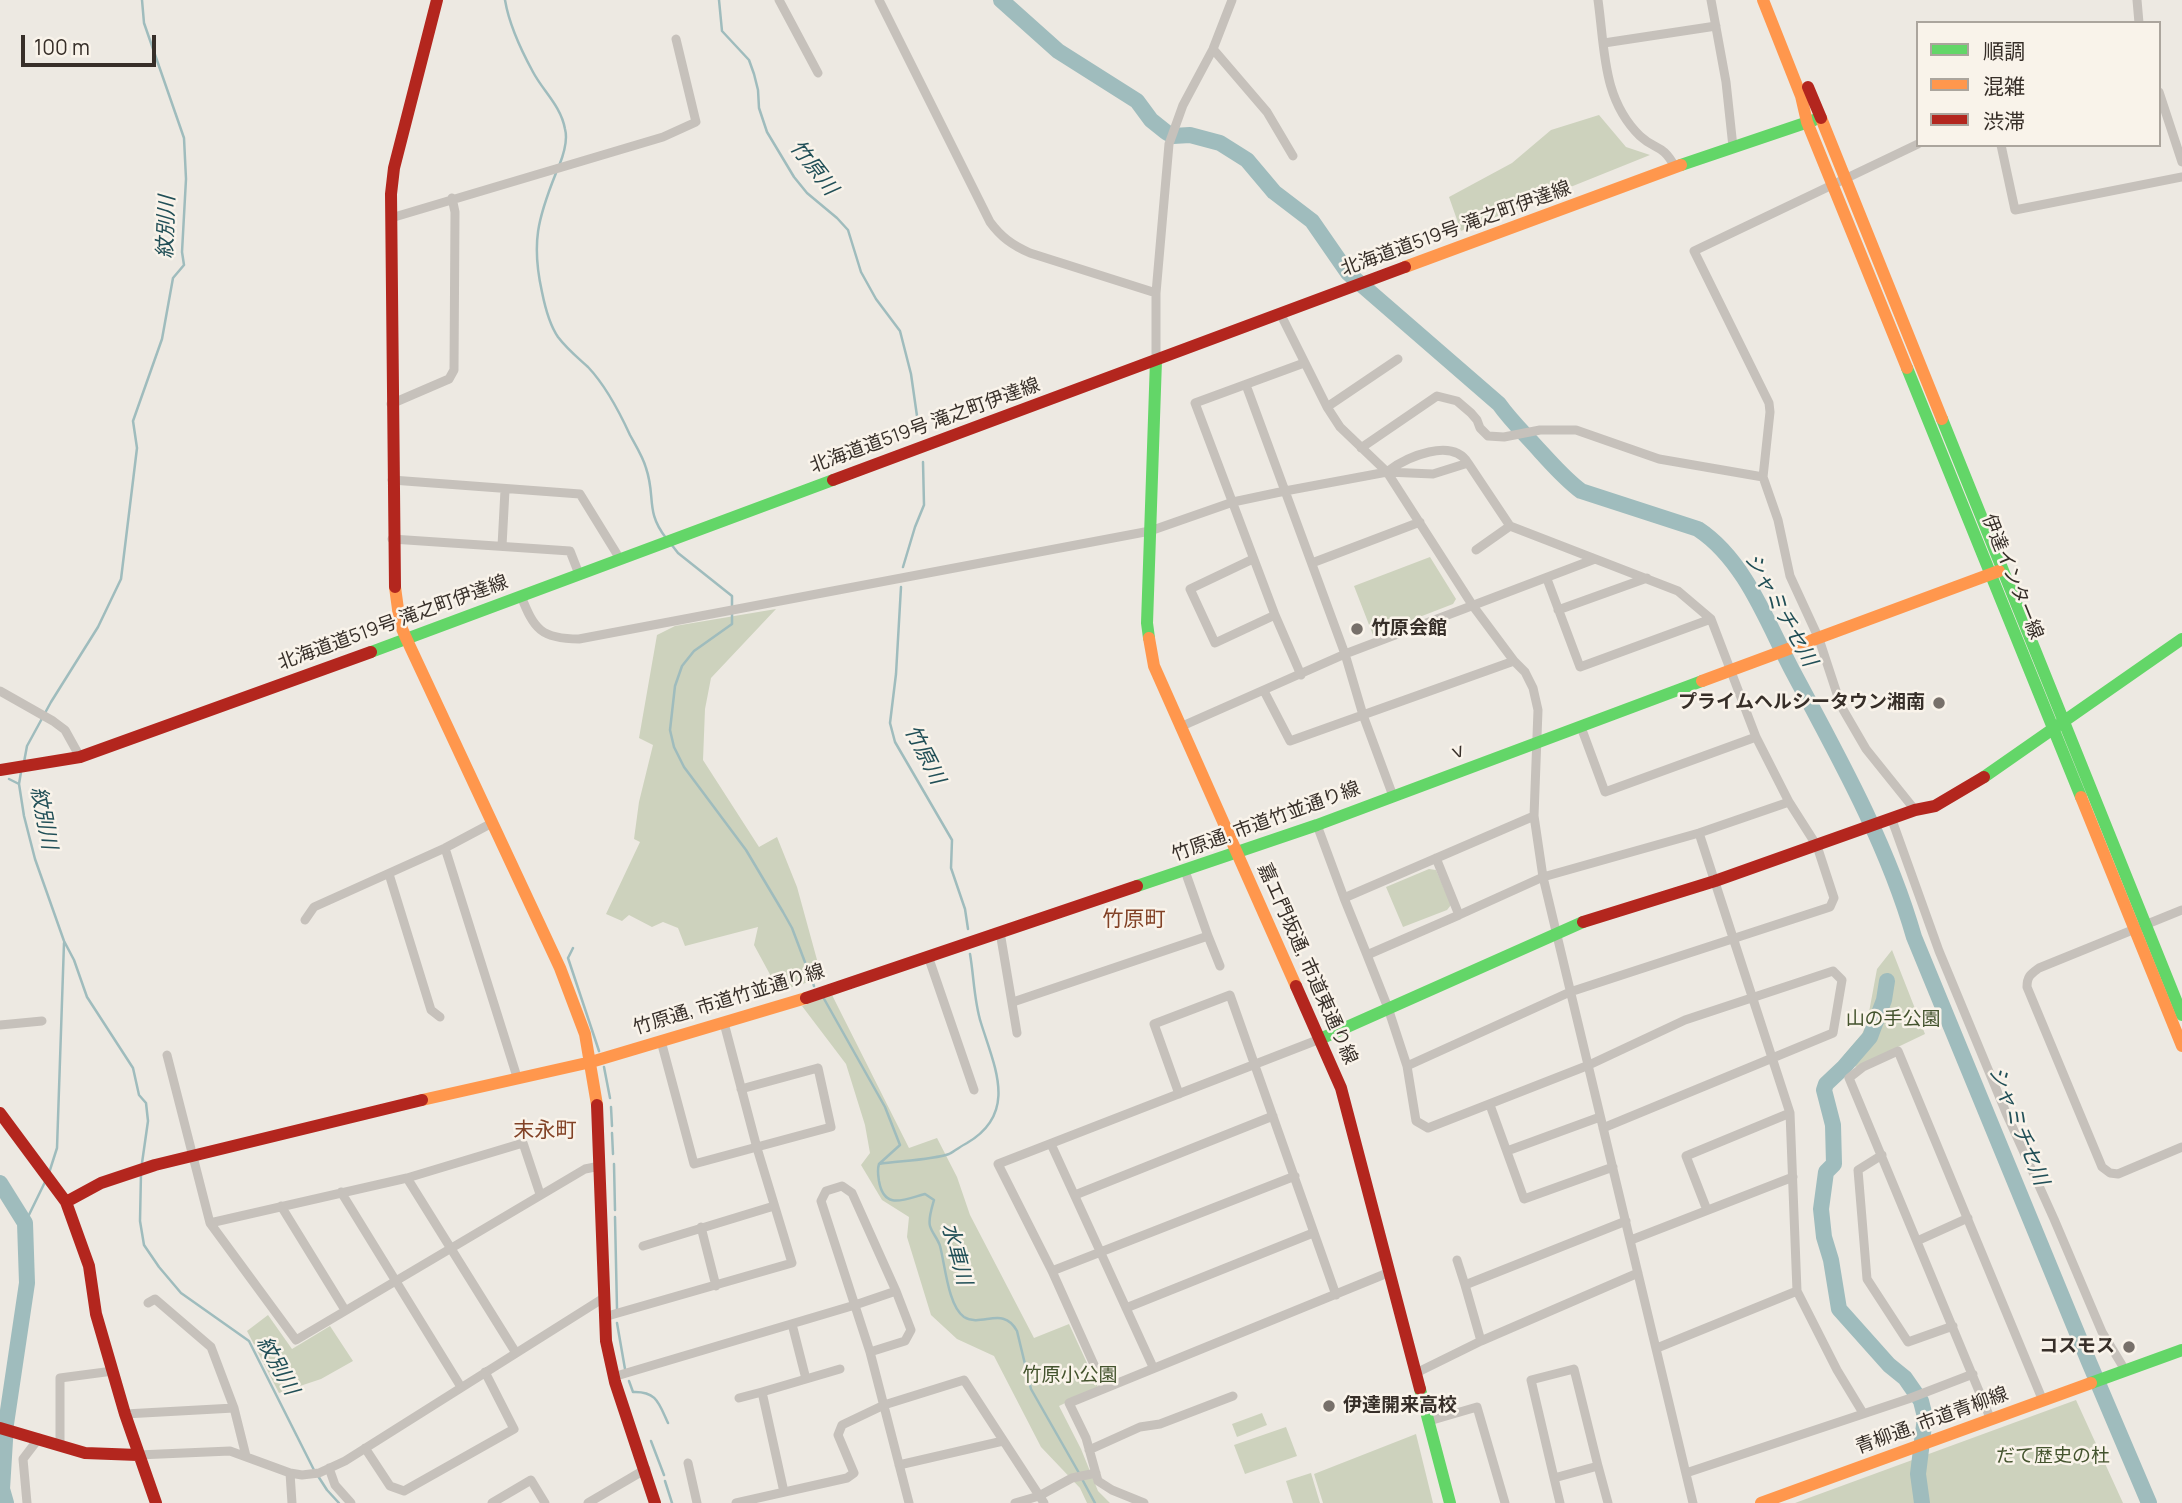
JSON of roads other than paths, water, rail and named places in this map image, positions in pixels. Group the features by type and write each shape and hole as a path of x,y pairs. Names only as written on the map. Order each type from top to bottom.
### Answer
{"main road":[{"path":"437,0 394,168 391,218 391,404 392,539 396,600 406,638 574,1000 585,1034 597,1104 606,1341 613,1377 646,1469 655,1503"},
{"name":"伊達インター線","path":"1763,0 1801,96 1807,122 1838,182 2141,927 2182,1014"},
{"name":"伊達インター線","path":"1774,0 1821,118 1838,182"},
{"name":"北海道道519号 滝之町伊達線","path":"0,769 80,757 211,711 1280,313 1669,170 1821,118"},
{"name":"嘉エ門坂通, 市道東通り線","path":"1156,360 1147,623 1154,666 1341,1088 1450,1503"},
{"path":"1536,743 1996,572"},
{"path":"1320,1039 1576,924 1715,881 1915,810 1935,806 1968,788 2182,639"},
{"name":"ｖ","path":"1393,796 1536,743"},
{"name":"竹原通, 市道竹並通り線","path":"66,1202 101,1183 155,1165 517,1077 591,1062 724,1023 1237,854 1393,796"},
{"name":"伊達インター線","path":"2141,927 2182,1046"},
{"path":"0,1113 66,1202 89,1266 96,1314 125,1414 156,1503"},
{"name":"青柳通, 市道青柳線","path":"1761,1503 2182,1350"},
{"path":"0,1428 85,1453 138,1455"}],"street":[{"path":"779,0 818,73"},
{"path":"879,0 990,222 1000,236 1030,253 1156,293"},
{"path":"1156,360 1156,293 1169,144 1176,123 1213,49 1232,0"},
{"path":"1598,0 1609,88 1640,136 1660,147 1668,155 1669,170"},
{"path":"1711,0 1733,147"},
{"path":"2137,0 2139,21"},
{"path":"1604,43 1716,26"},
{"path":"391,218 663,137 696,122 676,39"},
{"path":"1213,49 1267,112 1293,156"},
{"path":"2161,98 2182,162"},
{"path":"1915,810 1866,748 1841,706 1819,639 1790,576 1778,520 1763,477 1769,403 1694,251 1916,146"},
{"path":"2001,147 2015,210 2182,177"},
{"path":"391,404 449,379 454,370 455,212 452,198"},
{"path":"1280,313 1327,407 1340,427 1387,472 1473,606 1525,672 1533,688 1538,710 1534,816 1543,877 1693,1503"},
{"path":"1327,407 1398,359"},
{"path":"1301,675 1253,559 1195,403 1304,363"},
{"path":"1246,385 1346,654 1363,715 1393,796"},
{"path":"1361,448 1437,396 1457,401 1471,412 1488,436 1504,437 1540,430 1576,430 1659,459 1763,477"},
{"path":"1387,472 1402,460 1428,452 1441,451 1464,456 1510,526 1678,590 1711,619 1756,737 1789,802 1816,846 1834,898 1830,907 1570,992 1407,1066"},
{"path":"521,596 530,619 539,630 559,639 579,639 1150,531 1233,502 1285,491 1387,472 1433,474 1468,463"},
{"path":"392,480 580,494 620,559"},
{"path":"502,546 505,490"},
{"path":"1312,563 1420,522"},
{"path":"1476,550 1510,526"},
{"path":"392,539 570,551 579,574"},
{"path":"1253,559 1190,589 1215,643 1275,615"},
{"path":"1180,727 1346,654 1595,559"},
{"path":"1558,610 1647,578"},
{"path":"1547,579 1580,667 1711,619"},
{"path":"1264,691 1290,741 1514,661"},
{"path":"0,691 65,730 80,757"},
{"path":"1581,727 1605,792 1756,737"},
{"path":"1367,955 1543,877 1699,833 1789,802"},
{"path":"1344,898 1534,816"},
{"path":"1888,821 2007,1115 2121,1371"},
{"path":"305,920 314,907 445,848 492,823"},
{"path":"1317,825 1388,1008 1407,1066 1416,1121 1428,1128 1589,1065 1685,1020 1833,971 1842,980 1833,1033 1603,1128"},
{"path":"1699,833 1790,1114 1797,1291 1837,1370 1863,1413"},
{"path":"445,848 517,1077"},
{"path":"1436,858 1459,915"},
{"path":"1185,871 1220,966"},
{"path":"388,874 431,1010 440,1017"},
{"path":"2182,910 2039,968 2030,974 2027,987 2102,1167 2110,1173 2118,1174 2182,1147"},
{"path":"1000,932 1017,1033"},
{"path":"1013,1002 1208,936"},
{"path":"928,956 974,1090"},
{"path":"1179,1094 1154,1024 1230,995 1336,1295"},
{"path":"0,1026 42,1021"},
{"path":"604,1317 792,1262 757,1148 724,1023"},
{"path":"1104,1387 1052,1271 998,1164 1320,1039"},
{"path":"661,1041 694,1164 831,1127 818,1068 741,1089"},
{"path":"1991,1420 1849,1078 1863,1067 1898,1051 2043,1401"},
{"path":"167,1055 210,1223 296,1340 585,1169 600,1166"},
{"path":"1490,1105 1524,1199 1613,1167"},
{"path":"1707,1210 1686,1156 1790,1114"},
{"path":"1075,1195 1273,1116"},
{"path":"1507,1151 1600,1116"},
{"path":"210,1223 407,1178 523,1143 540,1195"},
{"path":"1051,1144 1153,1367"},
{"path":"1882,1155 1858,1170 1867,1279 1908,1342 1953,1326"},
{"path":"1052,1271 1295,1176"},
{"path":"1631,1240 1793,1177"},
{"path":"407,1178 516,1353"},
{"path":"870,1352 905,1340 911,1330 852,1193 842,1186 826,1191 821,1201 870,1352 909,1503"},
{"path":"341,1192 461,1387"},
{"path":"281,1206 345,1310"},
{"path":"643,1246 774,1206"},
{"path":"1917,1241 1968,1218"},
{"path":"1465,1285 1626,1221"},
{"path":"701,1227 716,1286"},
{"path":"1126,1308 1313,1233"},
{"path":"1457,1260 1481,1341"},
{"path":"1144,1503 1098,1481 1086,1438 1069,1403 1390,1272"},
{"path":"1416,1373 1481,1341 1638,1273"},
{"path":"613,1377 896,1291"},
{"path":"1657,1348 1797,1291"},
{"path":"148,1303 155,1299 211,1347 234,1408 246,1456"},
{"path":"138,1455 230,1451 290,1473 318,1473 365,1448 603,1299"},
{"path":"792,1324 806,1379"},
{"path":"1560,1503 1531,1380 1574,1368 1608,1503"},
{"path":"739,1398 840,1369"},
{"path":"60,1445 60,1378 113,1371"},
{"path":"365,1448 390,1486 404,1491 514,1429 485,1372"},
{"path":"1686,1473 1973,1374"},
{"path":"736,1503 847,1478 854,1473 838,1435 842,1425 884,1405 964,1380 1042,1500"},
{"path":"762,1392 784,1492"},
{"path":"1089,1450 1140,1427 1160,1424 1233,1396"},
{"path":"1429,1421 1478,1407 1505,1503"},
{"path":"125,1414 234,1408"},
{"path":"27,1503 23,1459 38,1438"},
{"path":"899,1465 1003,1441"},
{"path":"688,1463 697,1503"},
{"path":"1553,1478 1598,1466"},
{"path":"330,1468 335,1485 351,1503"},
{"path":"588,1503 646,1469"},
{"path":"290,1473 292,1503"},
{"path":"1015,1503 1042,1500 1080,1476 1096,1473"},
{"path":"492,1503 531,1480 545,1503"}],"waterway":[{"name":"紋別川","path":"24,762 27,746 98,627 121,579 137,448 133,421 162,339 173,278 184,265 184,138 144,23 142,0"},
{"path":"505,0 512,28 524,55 563,121 566,133 559,166"},
{"name":"竹原川","path":"719,0 722,31 749,60 767,132 807,193 848,230 861,272 876,299 900,331 911,374 919,430"},
{"name":"シャミチセ川","path":"1001,0 1058,51 1137,101 1151,120 1166,132 1173,136 1190,135 1220,143 1247,160 1274,192 1312,221 1348,273 1499,404 1555,467 1581,491 1698,529 1729,557 1764,612 1876,834 1914,937 2149,1503"},
{"path":"556,173 541,218 537,245 539,275 548,315 558,337 595,374 617,408 645,464 655,520 666,538"},
{"name":"竹原川","path":"903,567 924,505 923,462"},
{"path":"671,544 678,553 732,596 732,606"},
{"name":"竹原川","path":"901,587 890,723 895,742 952,840 951,868 965,909 968,929"},
{"path":"732,613 732,624 694,651 682,666 675,686 670,730 674,747 684,767 746,850 783,912 792,928 814,986"},
{"name":"紋別川","path":"21,772 19,784 24,816 35,859 64,941 87,997 133,1068 139,1095 146,1103 148,1121 142,1163"},
{"path":"9,779 19,784"},
{"path":"49,1173 57,1148 64,943"},
{"path":"573,948 568,958 599,1051"},
{"name":"竹原川","path":"879,1164 949,1154 983,1131 993,1118 998,1104 996,1073 977,1006 970,954"},
{"path":"1887,981 1884,1000 1870,1037 1826,1084 1824,1090 1833,1125 1834,1164 1826,1172 1821,1209 1839,1309 1889,1365 1905,1378 1921,1401 1925,1417 1918,1474 1922,1503"},
{"path":"823,997 885,1107 900,1145 879,1164"},
{"path":"604,1067 610,1098"},
{"path":"611,1107 612,1126"},
{"path":"612,1133 613,1154"},
{"path":"614,1164 615,1210"},
{"name":"水車川","path":"879,1164 879,1181 885,1196 890,1200 903,1200 925,1194 934,1200 930,1226 940,1246 954,1304 964,1317 971,1320 1005,1319 1017,1331 1031,1389 1079,1473"},
{"name":"紋別川","path":"141,1173 140,1221 144,1245 181,1293 249,1341 314,1470"},
{"path":"25,1223 45,1182"},
{"path":"0,1183 25,1223 27,1283 6,1424 2,1489 6,1503"},
{"path":"615,1217 617,1309"},
{"path":"617,1323 625,1369"},
{"path":"629,1381 633,1392 647,1394 656,1400 668,1423"},
{"path":"651,1441 664,1475"},
{"name":"紋別川","path":"318,1476 339,1503"},
{"name":"水車川","path":"1082,1479 1095,1503"},
{"path":"665,1481 672,1503"}],"place":[{"name":"竹原会館","path":"1357,629"},
{"name":"プライムヘルシータウン湘南","path":"1939,703"},
{"name":"コスモス","path":"2129,1347"},
{"name":"伊達開来高校","path":"1329,1406"}],"district":[{"name":"竹原町","path":"1134,920"},
{"name":"末永町","path":"545,1131"}],"park label":[{"name":"山の手公園","path":"1893,1020"},
{"name":"竹原小公園","path":"1070,1376"},
{"name":"だて歴史の杜","path":"2053,1457"}]}
